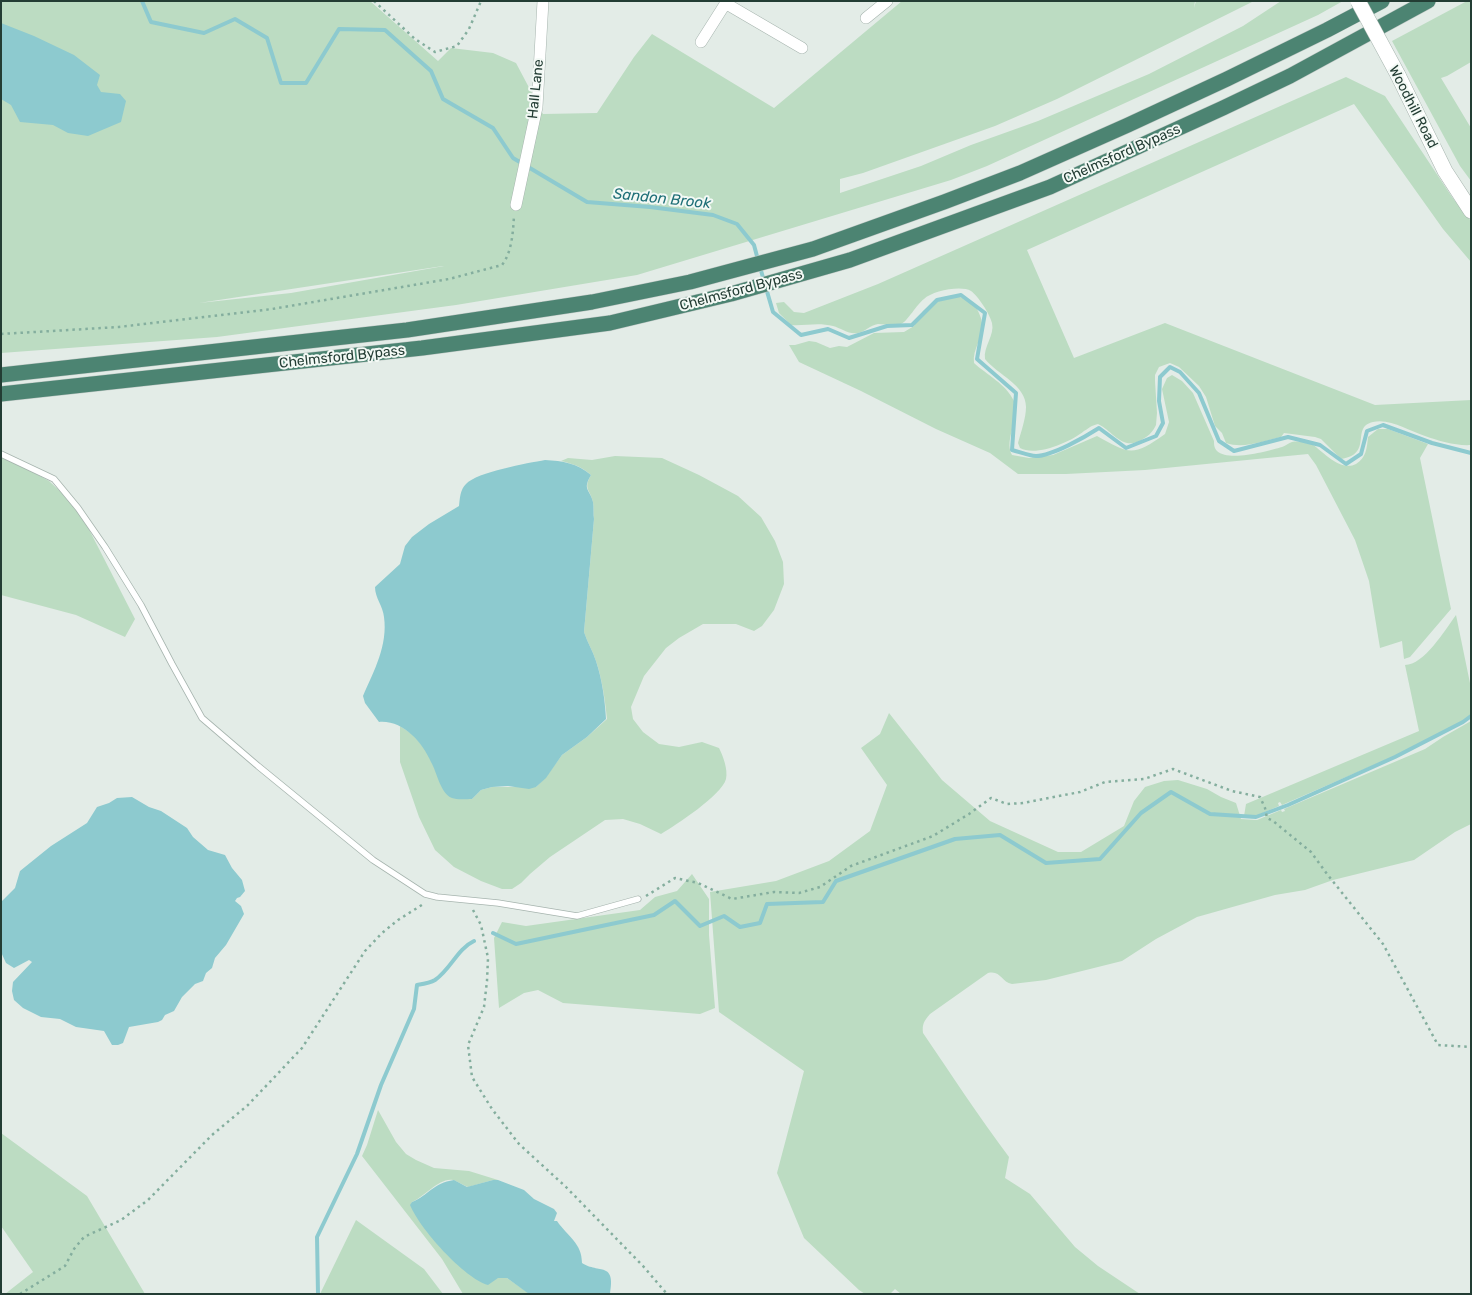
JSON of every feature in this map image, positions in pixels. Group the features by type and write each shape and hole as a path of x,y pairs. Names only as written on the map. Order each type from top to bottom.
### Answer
{"highway":[{"name":"Chelmsford Bypass","path":"1,375 407,330 592,302 690,282 813,248 944,202 1029,169 1209,87 1382,1"},
{"name":"Chelmsford Bypass","path":"1,394 432,347 610,323 731,294 850,260 1050,186 1290,76 1428,1"}],"street":[{"name":"Hall Lane","path":"516,204 537,107 543,1"},
{"name":"Woodhill Road","path":"1358,1 1445,171 1471,211"},
{"path":"701,42 726,2 802,48"},
{"path":"866,18 885,2"}],"lane":[{"path":"1,454 54,479 78,508 141,605 202,718 373,860 425,894 437,896 498,903 577,916 638,899"}],"path":[{"path":"374,1 415,39 435,52 457,46 469,29 480,1"},
{"path":"1,334 120,327 272,309 449,279 502,265 507,258 516,204"},
{"path":"638,899 675,878 698,883 732,899 774,892 798,893 820,887 851,866 933,836 970,814 991,798 1007,804 1023,803 1080,792 1106,782 1144,779 1173,769 1232,791 1260,797 1267,818 1311,852 1383,944 1438,1045 1471,1047"},
{"path":"20,1294 65,1266 74,1249 84,1237 121,1220 148,1200 212,1135 248,1105 302,1048 365,951 398,920 437,896"},
{"path":"465,899 481,925 488,958 488,981 484,1008 468,1045 472,1077 492,1109 519,1144 566,1187 667,1294"}],"green space":[{"path":"1,1 370,1 438,61 451,48 493,53 516,63 543,114 597,113 634,57 652,34 774,108 902,1 1195,1 1194,8 1196,1 1254,1 1057,99 995,126 863,173 840,179 840,193 921,166 971,145 1038,121 1149,74 1243,26 1281,1 1343,1 1318,15 987,166 951,180 637,275 456,305 217,337 1,353","holes":["444,266 291,293 199,303"]},
{"path":"1467,1 1471,1 1471,62 1441,78 1471,128 1471,181 1460,166 1392,41"},
{"path":"1346,77 1385,96 1452,197 1471,221 1471,262 1443,229 1354,104 1027,250 1074,358 1165,323 1375,405 1471,400 1471,445 1459,445 1442,441 1393,423 1379,421 1366,425 1363,429 1357,452 1341,459 1321,439 1315,437 1284,433 1281,437 1254,444 1233,445 1226,443 1222,433 1215,426 1206,397 1199,386 1179,367 1170,363 1159,367 1155,375 1156,425 1148,436 1136,442 1124,442 1098,424 1062,444 1035,451 1027,450 1020,448 1018,443 1025,416 1025,399 1016,386 985,359 992,332 992,323 989,315 971,291 954,289 933,294 921,301 901,324 878,324 858,333 848,332 827,325 791,325 779,313 776,303 784,302 794,312 804,313 878,284"},
{"path":"958,297 972,302 982,320 982,329 974,363 1001,385 1014,401 1016,414 1010,442 1012,455 1029,458 1053,455 1097,436 1124,449 1131,450 1145,447 1165,434 1169,422 1162,389 1167,378 1172,375 1182,381 1193,393 1214,441 1215,449 1230,456 1249,455 1282,447 1292,442 1302,442 1312,444 1338,463 1350,466 1362,459 1368,437 1378,429 1388,429 1428,444 1420,458 1451,609 1410,657 1404,659 1402,641 1380,648 1369,581 1355,540 1316,465 1308,454 1145,470 1066,474 1018,474 990,453 936,429 799,362 789,345 809,341 830,348 847,347 874,333 904,332 914,326 923,311 934,302"},
{"path":"615,456 662,458 738,496 761,517 775,541 783,562 784,584 774,610 762,626 754,631 736,624 703,624 666,648 644,676 631,707 633,719 643,732 659,744 679,747 702,742 719,748 726,771 726,779 723,786 698,809 661,834 640,824 623,819 605,820 550,857 521,883 512,889 502,889 454,867 435,850 419,817 400,762 400,726 412,734 472,799 481,790 492,787 536,787 562,755 587,737 607,719 600,675 595,657 584,632 594,519 593,502 587,486 591,475 584,469 561,461 568,458 592,460"},
{"path":"1,457 7,458 49,481 78,508 135,619 125,637 76,615 1,595"},
{"path":"1456,615 1471,688 1471,717 1422,744 1282,805 1280,802 1278,803 1279,806 1258,815 1244,816 1246,804 1419,731 1405,665 1412,663 1427,653"},
{"path":"889,713 942,780 990,821 1058,852 1081,852 1124,826 1134,801 1145,787 1164,781 1178,780 1207,789 1236,803 1241,819 1257,820 1281,810 1282,812 1285,811 1284,809 1425,749 1471,721 1471,824 1455,832 1414,860 1197,917 1156,939 1122,961 1046,980 1012,984 996,973 988,973 930,1014 925,1021 923,1033 1009,1157 1005,1178 1030,1194 1075,1247 1098,1266 1140,1294 901,1294 895,1289 890,1294 865,1294 804,1238 777,1173 804,1071 719,1012 710,892 776,881 829,861 870,831 887,785 861,748 880,734"},
{"path":"692,874 709,899 709,935 715,1008 700,1014 563,1003 538,990 524,993 499,1008 494,938 502,922 526,926 640,910 655,897 677,891"},
{"path":"378,1110 396,1142 406,1154 416,1160 434,1168 469,1171 498,1180 468,1187 455,1181 443,1181 412,1202 411,1205 499,1278 507,1278 530,1294 463,1294 442,1259 362,1156"},
{"path":"1,1133 87,1196 145,1294 5,1294 33,1272 1,1226"},
{"path":"356,1220 424,1269 443,1294 320,1294"}],"water":[{"path":"1,23 74,55 100,75 97,85 101,92 120,94 126,101 121,122 88,136 68,133 53,125 20,122 11,105 1,99"},
{"path":"545,460 570,463 591,475 587,487 593,502 594,519 584,632 595,657 600,675 606,719 587,737 562,755 546,778 536,787 529,789 508,786 492,787 481,790 472,799 454,799 444,792 427,754 417,740 396,725 388,722 379,722 365,703 363,696 379,658 385,627 375,587 400,564 405,546 412,537 459,506 461,491 466,484 491,472"},
{"path":"132,797 149,807 161,811 187,828 193,837 208,850 225,855 232,868 242,880 245,891 235,901 241,906 244,914 226,945 215,958 212,968 206,973 203,981 195,984 182,997 174,1011 165,1015 158,1022 129,1027 123,1043 112,1045 104,1031 76,1027 60,1019 41,1017 23,1008 14,1000 13,982 32,962 29,960 14,968 6,963 1,952 1,902 15,888 20,871 51,846 87,823 97,807 117,798"},
{"path":"454,1180 467,1187 498,1180 524,1190 534,1199 554,1209 557,1213 554,1221 557,1221 577,1245 580,1250 582,1263 605,1270 611,1277 610,1294 529,1294 507,1278 498,1278 488,1285 467,1273 433,1239 423,1227 410,1205 436,1186"}],"waterway":[{"name":"Sandon Brook","path":"142,1 151,22 204,33 235,19 267,38 281,83 306,83 339,29 385,30 431,71 443,99 493,128 513,158 587,202 713,215 737,224 754,245 758,260"},
{"name":"Sandon Brook","path":"760,267 764,281"},
{"name":"Sandon Brook","path":"766,288 773,312 801,335 828,329 849,338 887,326 912,325 937,300 961,295 985,313 977,359 1016,393 1012,450 1030,455 1043,455 1059,450 1099,428 1126,448 1156,436 1163,423 1159,401 1160,377 1170,367 1180,372 1199,393 1219,441 1234,451 1288,437 1320,445 1346,464 1361,454 1367,431 1383,425 1432,443 1471,453"},
{"path":"493,933 516,944 654,915 675,901 700,926 724,916 740,927 760,923 767,904 823,902 836,881 955,839 1000,835 1046,863 1100,859 1141,813 1171,792 1210,814 1256,817 1288,805 1395,757 1471,716"},
{"path":"318,1294 317,1237 357,1154 381,1085 414,1009 417,985 435,980 463,949 474,941"}]}
